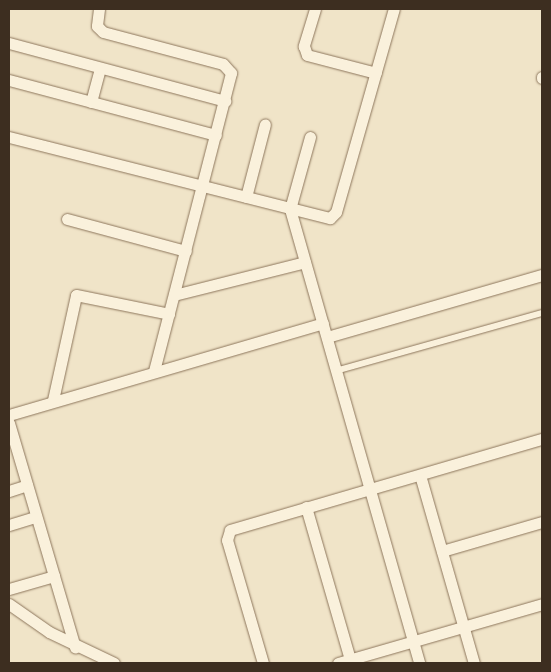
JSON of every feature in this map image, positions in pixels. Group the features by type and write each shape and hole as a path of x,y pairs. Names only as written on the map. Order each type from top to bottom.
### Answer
{"street":[{"path":"99,9 97,26 103,32 227,66 231,73 154,371"},
{"path":"315,9 304,46 306,55 376,73"},
{"path":"9,137 246,197 323,219 333,216 394,9"},
{"path":"9,43 225,101"},
{"path":"91,102 100,68"},
{"path":"9,80 216,135"},
{"path":"246,197 265,124"},
{"path":"310,137 290,209 419,663"},
{"path":"67,219 186,250"},
{"path":"174,295 305,262"},
{"path":"327,338 542,275"},
{"path":"53,400 76,295 169,314"},
{"path":"9,415 53,400 323,323"},
{"path":"9,423 12,450 27,486 75,647"},
{"path":"263,663 227,533 233,528 542,439"},
{"path":"420,475 474,663"},
{"path":"9,491 27,486"},
{"path":"306,507 351,662"},
{"path":"9,525 36,517"},
{"path":"442,551 542,522"},
{"path":"9,589 54,576"},
{"path":"9,604 75,647 114,663"},
{"path":"338,663 351,662 412,640 465,628 542,604"}],"lane":[{"path":"336,371 542,313"}]}
